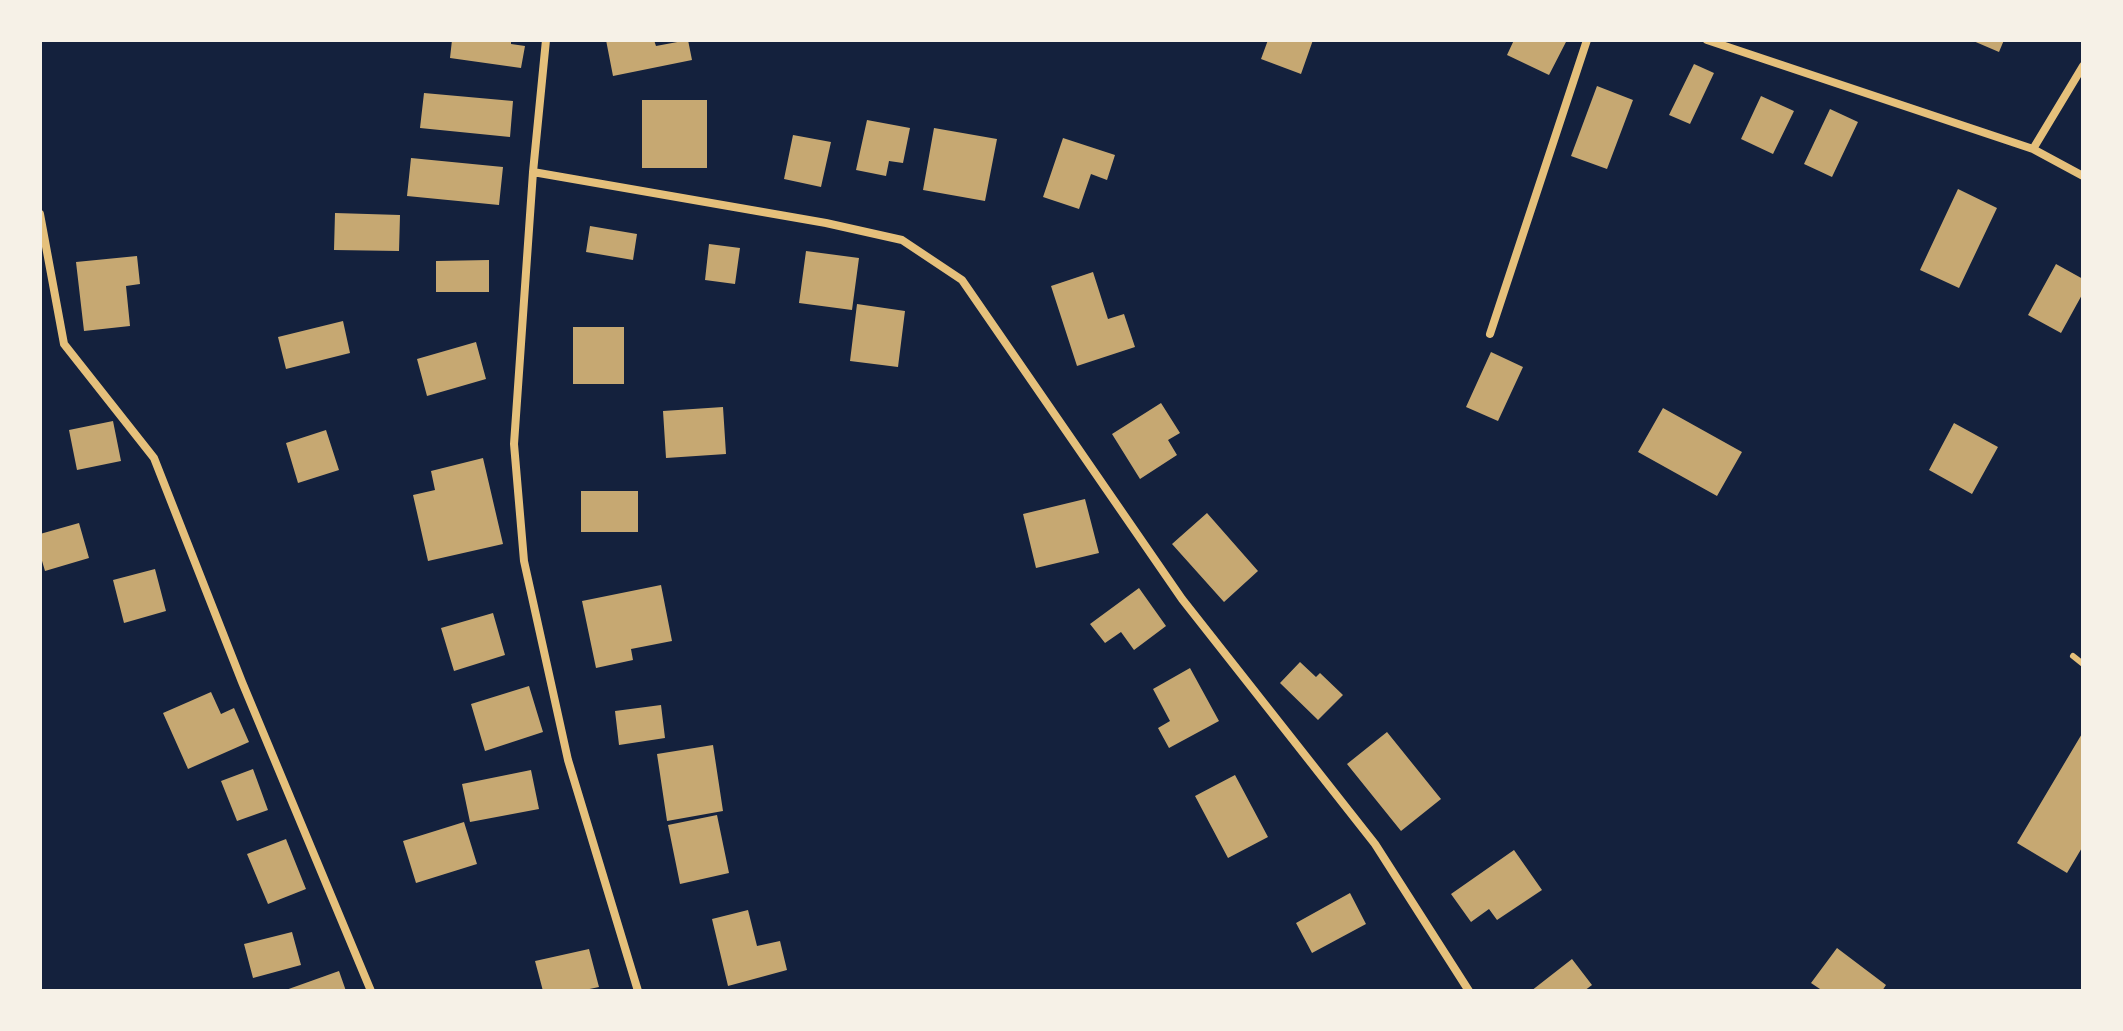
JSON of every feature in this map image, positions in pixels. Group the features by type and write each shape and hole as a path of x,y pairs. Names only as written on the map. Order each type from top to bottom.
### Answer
{"street":[{"path":"546,40 533,172 514,444 524,561 568,760 638,991"},
{"path":"1490,334 1587,40"},
{"path":"1707,40 2033,149 2083,176"},
{"path":"2033,149 2083,66"},
{"path":"533,172 826,223 902,240 962,280 1182,599 1375,844 1469,991"},
{"path":"40,214 64,344 154,458 242,682 371,991"}],"lane":[{"path":"2073,656 2083,664"}],"building":[{"path":"452,40 511,40 511,44 525,46 521,68 450,58"},
{"path":"606,40 654,40 656,46 688,40 692,60 613,76"},
{"path":"1268,40 1313,40 1301,74 1261,59"},
{"path":"1514,40 1567,40 1549,75 1507,55"},
{"path":"1971,40 2004,40 1999,52"},
{"path":"1694,64 1714,73 1690,124 1669,115"},
{"path":"1597,86 1633,100 1607,169 1571,156"},
{"path":"424,93 513,101 510,137 420,128"},
{"path":"1761,96 1794,111 1773,154 1741,139"},
{"path":"642,100 707,100 707,168 642,168"},
{"path":"1830,109 1858,122 1832,177 1804,164"},
{"path":"867,120 910,128 903,163 889,161 886,176 856,170"},
{"path":"934,128 997,139 985,201 923,190"},
{"path":"793,135 831,142 821,187 784,179"},
{"path":"1063,138 1115,155 1107,180 1091,174 1079,209 1043,197"},
{"path":"411,158 503,167 499,205 407,196"},
{"path":"1958,189 1997,208 1959,288 1920,270"},
{"path":"335,213 400,215 399,251 334,250"},
{"path":"590,226 637,234 633,260 586,252"},
{"path":"709,244 740,248 735,284 705,280"},
{"path":"806,251 859,258 852,310 799,303"},
{"path":"137,256 140,284 126,286 130,326 84,331 76,262"},
{"path":"489,260 489,292 436,292 436,261"},
{"path":"2056,264 2083,279 2083,293 2061,333 2028,315"},
{"path":"1093,272 1108,319 1124,314 1135,347 1077,366 1051,286"},
{"path":"857,304 905,311 898,367 850,361"},
{"path":"343,321 350,353 286,369 278,337"},
{"path":"573,327 624,327 624,384 573,384"},
{"path":"476,342 486,379 427,396 417,359"},
{"path":"1491,352 1523,367 1498,421 1466,407"},
{"path":"1161,403 1180,433 1168,440 1177,455 1140,479 1112,434"},
{"path":"723,407 726,454 666,458 663,411"},
{"path":"1663,408 1742,452 1717,496 1638,452"},
{"path":"113,421 121,461 77,470 69,430"},
{"path":"1954,423 1998,447 1972,494 1929,470"},
{"path":"326,430 339,470 298,483 286,443"},
{"path":"483,458 503,544 428,561 413,495 435,490 431,471"},
{"path":"581,491 638,491 638,532 581,532"},
{"path":"1085,499 1099,553 1036,568 1023,514"},
{"path":"1207,513 1258,571 1224,602 1172,544"},
{"path":"79,523 89,558 45,571 40,554 40,534"},
{"path":"155,569 166,611 124,623 113,580"},
{"path":"661,585 672,641 631,649 633,660 596,668 582,601"},
{"path":"1139,588 1166,626 1134,650 1121,632 1105,643 1090,624"},
{"path":"493,613 505,655 454,671 441,628"},
{"path":"1300,662 1316,677 1320,673 1343,695 1318,720 1280,683"},
{"path":"1190,668 1219,721 1169,748 1158,728 1170,721 1153,689"},
{"path":"529,686 543,732 485,751 471,704"},
{"path":"211,692 221,714 234,708 249,742 188,769 163,713"},
{"path":"661,705 665,738 619,745 615,711"},
{"path":"1387,732 1441,799 1401,831 1347,764"},
{"path":"2083,732 2083,846 2067,873 2017,843"},
{"path":"713,745 723,811 667,821 657,754"},
{"path":"253,769 268,810 237,821 221,781"},
{"path":"531,770 539,809 470,822 462,784"},
{"path":"1235,775 1268,837 1228,858 1195,796"},
{"path":"717,815 729,873 680,884 668,825"},
{"path":"464,822 477,864 416,883 403,841"},
{"path":"286,839 306,889 268,904 247,854"},
{"path":"1514,850 1542,890 1497,920 1489,909 1471,922 1451,894"},
{"path":"1350,893 1366,924 1312,953 1296,923"},
{"path":"748,910 757,946 780,941 787,970 728,986 712,919"},
{"path":"292,932 301,965 253,978 244,944"},
{"path":"1837,948 1886,985 1882,991 1823,991 1811,983"},
{"path":"589,949 599,987 580,991 543,991 535,961"},
{"path":"1572,959 1592,985 1584,991 1531,991"},
{"path":"339,971 346,991 283,991"}]}
